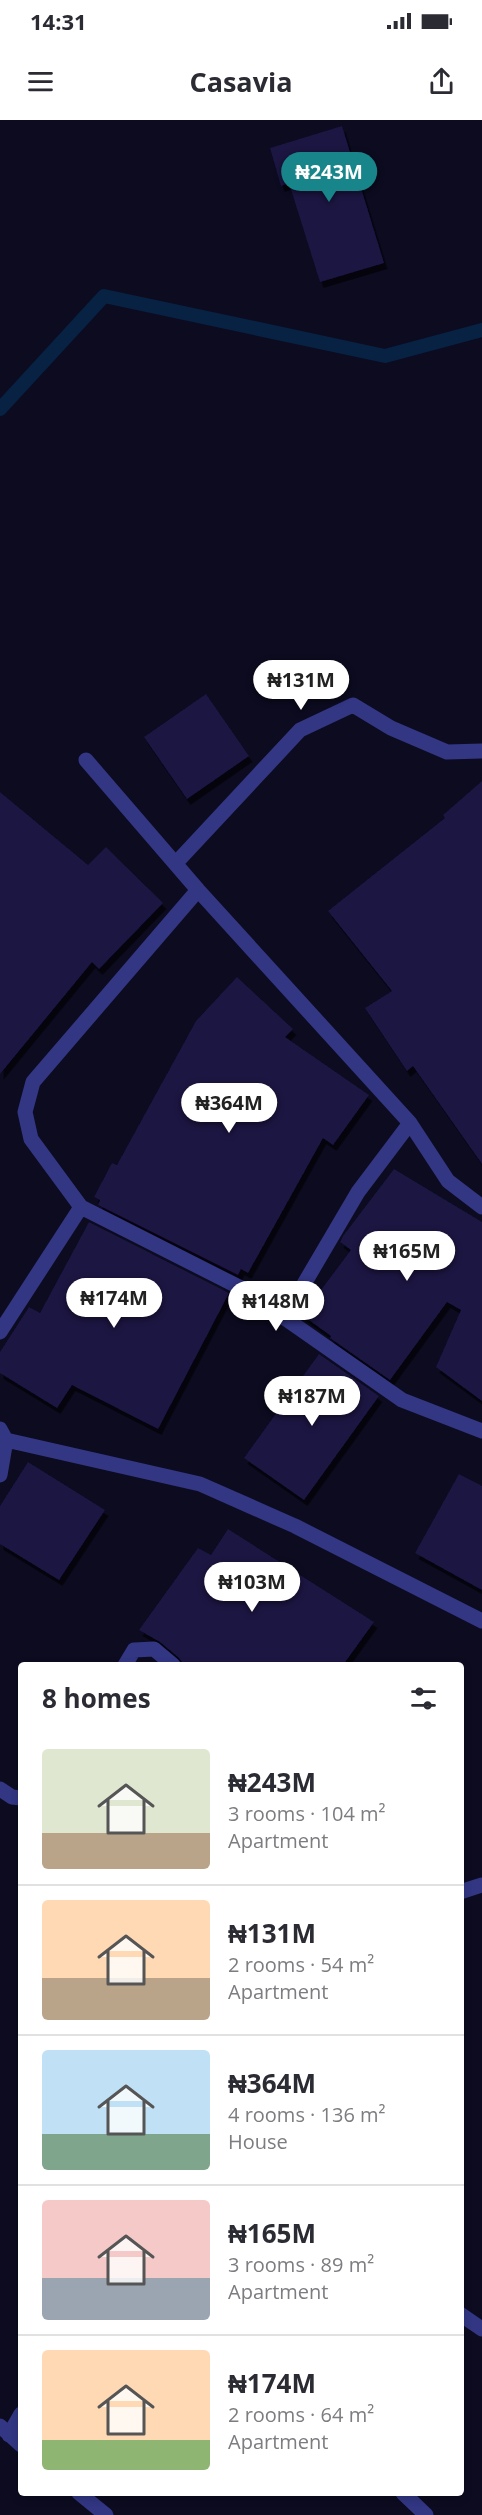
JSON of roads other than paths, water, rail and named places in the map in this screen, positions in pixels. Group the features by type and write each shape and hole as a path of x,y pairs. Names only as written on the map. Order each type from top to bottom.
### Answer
{"street":[{"path":"176,863 300,730 353,705 391,728 447,752 482,751"},
{"path":"86,760 198,890 410,1123 448,1181 482,1207"},
{"path":"198,890 33,1082 25,1112 31,1139 81,1207 243,1289 402,1400 482,1431"},
{"path":"284,1317 358,1192 410,1123"},
{"path":"0,1332 81,1207"},
{"path":"0,1474 3,1434 200,1484 295,1526 482,1621"},
{"path":"127,1662 134,1650 154,1649 169,1662"},
{"path":"0,1789 12,1797 18,1798"},
{"path":"464,1891 482,1886"},
{"path":"464,2317 482,2329"},
{"path":"10,2435 18,2420"},
{"path":"83,2496 106,2515"},
{"path":"406,2496 426,2515"}],"waterway":[{"path":"0,409 104,296 385,356 482,330"}]}
